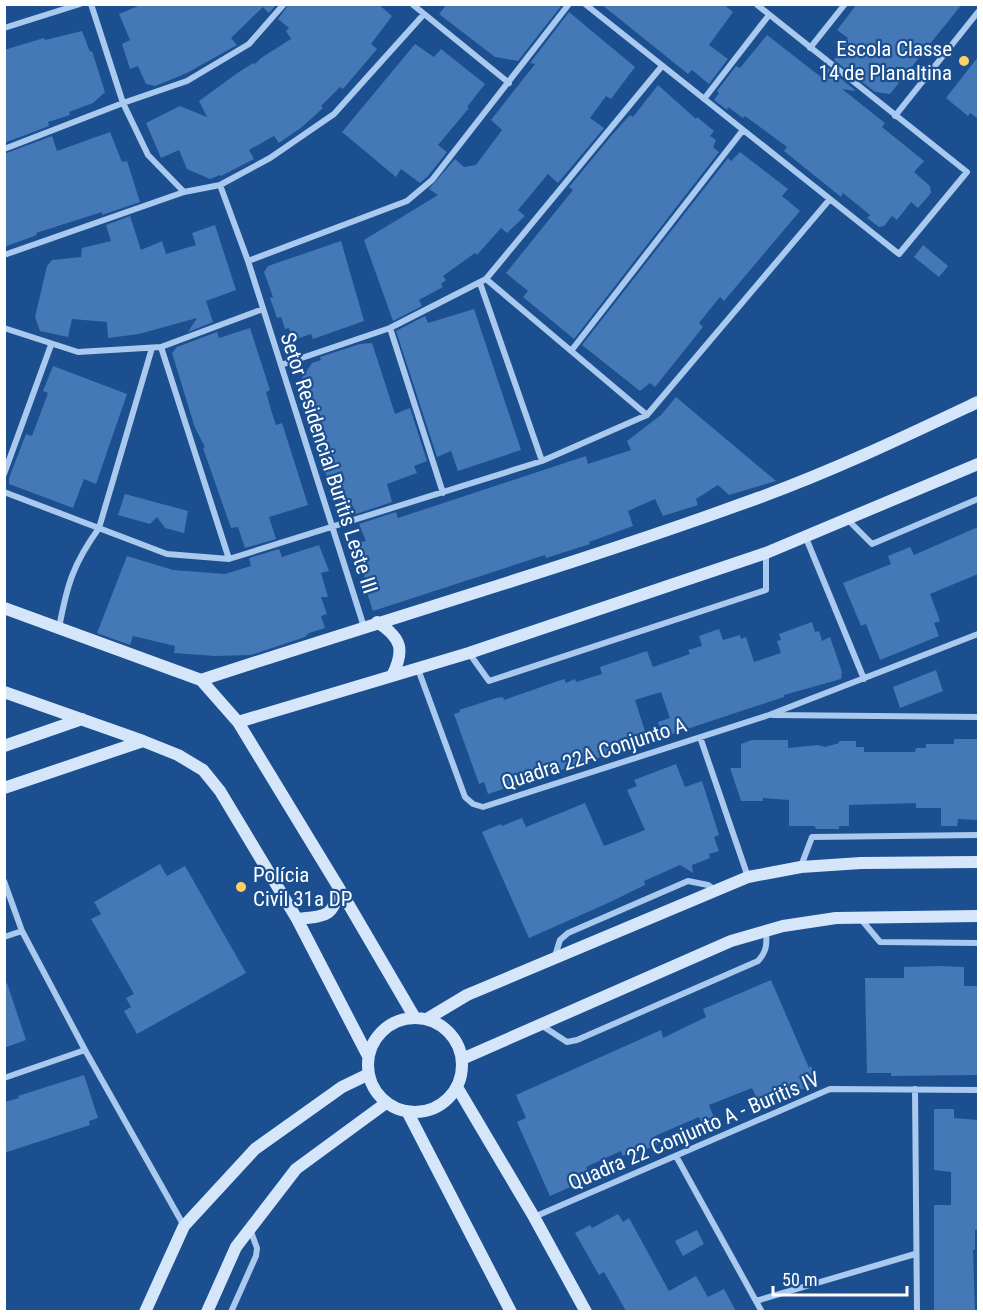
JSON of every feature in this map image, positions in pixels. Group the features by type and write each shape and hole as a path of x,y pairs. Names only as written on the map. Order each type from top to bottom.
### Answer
{"street":[{"path":"4,28 80,4"},
{"path":"91,4 123,103 148,155 184,192"},
{"path":"4,149 187,81 249,44 284,4"},
{"path":"412,4 509,83"},
{"path":"248,261 407,201 432,180 569,4"},
{"path":"585,4 899,254 967,172 756,4"},
{"path":"810,48 845,4"},
{"path":"895,116 978,12"},
{"path":"4,255 184,192 220,184 270,158 334,114 424,14"},
{"path":"704,99 769,15"},
{"path":"281,365 390,328 483,281 662,66"},
{"path":"571,351 743,130"},
{"name":"Setor Residencial Buritis Leste III","path":"220,184 248,261 364,627"},
{"path":"4,492 167,554 229,559 542,461 647,415 830,199"},
{"path":"483,281 647,415"},
{"path":"483,281 542,461"},
{"name":"Setor Residencial Buritis Leste III","path":"4,328 78,352 152,348 263,309"},
{"path":"390,328 443,493"},
{"path":"4,474 51,345"},
{"path":"160,347 229,559"},
{"path":"59,628 67,587 82,552 99,528 152,348"},
{"path":"201,680 561,565 759,498 891,444 978,402"},
{"path":"238,722 418,669 766,553 978,464"},
{"path":"848,520 872,544 978,500"},
{"path":"806,538 864,679"},
{"path":"468,652 489,681 755,594 766,590 766,553"},
{"path":"4,608 201,680 238,722 421,1018 440,1025 459,1045 462,1073 458,1087 448,1099 422,1112 407,1111 387,1103 372,1085 368,1056 297,919 220,791 203,770 178,755 143,741 4,692"},
{"path":"377,622 390,631 399,647 398,662 392,676"},
{"name":"Quadra 22A Conjunto A","path":"418,669 465,797 473,804 483,807 769,715 978,634"},
{"path":"769,715 978,717"},
{"path":"4,746 82,718"},
{"path":"700,737 748,877"},
{"path":"4,788 143,741"},
{"path":"801,867 812,837 978,835"},
{"path":"368,1056 374,1041 385,1029 399,1021 421,1018 467,995 748,877 801,867 978,862"},
{"path":"4,881 22,931 85,1050 184,1226"},
{"path":"555,958 560,940 568,933 688,881 708,885 716,890"},
{"path":"297,919 320,916 330,912 336,904 339,888"},
{"path":"462,1059 730,941 783,926 836,918 978,916"},
{"path":"860,917 880,942 978,943"},
{"path":"4,937 22,931"},
{"path":"540,1025 567,1042 577,1040 758,961 767,948 766,931"},
{"path":"4,1078 85,1050"},
{"path":"145,1311 184,1226 255,1149 342,1087 369,1074"},
{"path":"458,1087 586,1311"},
{"name":"Quadra 22 Conjunto A - Buritis IV","path":"534,1217 830,1089 978,1090"},
{"path":"915,1089 917,1311"},
{"path":"207,1311 236,1247 296,1169 387,1103"},
{"path":"407,1111 511,1311"},
{"path":"676,1156 762,1311"},
{"path":"231,1311 256,1256 257,1248 250,1228"},
{"path":"756,1301 915,1254"}],"building":[{"path":"143,4 277,4 269,13 263,7 231,38 237,45 187,73 155,86 146,84 138,66 130,69 122,44 130,40 119,14"},
{"path":"289,4 378,4 392,16 371,44 377,49 343,89 340,87 321,106 323,108 279,143 274,136 249,150 254,159 221,176 210,179 187,169 179,150 161,158 146,123 180,106 207,117 199,101 291,39 286,31 289,28 278,19"},
{"path":"447,4 559,4 561,6 518,61 495,57 439,14"},
{"path":"601,4 723,4 733,12 709,45 728,59 709,84 692,70 688,74"},
{"path":"857,4 962,4 890,94 875,92 834,60 839,53 837,51 848,38 837,30"},
{"path":"569,12 635,67 611,99 606,96 590,118 604,128 558,183 548,174 518,210 525,216 507,233 501,228 477,255 475,253 443,276 446,280 441,284 443,287 419,300 422,306 393,321 364,240 438,195 429,189 455,159 464,167 476,165 502,130 491,120 535,64 530,63"},
{"path":"82,31 90,52 92,51 105,92 93,103 69,112 70,115 48,122 49,126 4,143 4,50 44,38 45,40"},
{"path":"767,35 821,77 828,68 856,91 842,89 885,123 882,127 924,161 914,172 930,186 931,193 918,208 911,202 897,220 892,216 884,226 879,227 867,218 870,215 843,193 841,197 784,151 787,147 745,116 743,118 728,107 727,110 714,100 719,93 717,91 736,66 740,68"},
{"path":"415,44 434,57 441,49 485,84 467,107 469,108 438,145 447,152 420,183 401,169 396,177 342,132"},
{"path":"978,57 978,119 970,113 968,116 946,98"},
{"path":"658,85 696,119 697,117 714,131 710,136 716,140 713,147 719,152 574,339 523,297 528,291 506,273 573,190 569,187 630,115 633,117"},
{"path":"110,132 122,162 127,161 140,202 36,233 37,235 4,247 4,154 52,136 57,151"},
{"path":"740,152 788,189 782,196 800,211 724,301 720,297 699,323 703,327 655,387 650,383 640,391 582,345 728,158 731,161"},
{"path":"130,216 141,250 162,241 166,254 196,245 192,233 215,225 236,290 206,301 213,322 188,332 197,318 139,334 108,338 107,322 72,319 68,337 40,331 35,317 47,266 52,260 81,257 82,248 111,241 106,225"},
{"path":"341,241 364,321 313,339 311,334 293,340 289,328 285,329 281,317 277,318 270,298 273,297 264,272 268,266"},
{"path":"923,245 948,266 939,277 914,257"},
{"path":"474,309 521,450 458,471 451,451 437,457 396,331 425,316 428,323"},
{"path":"250,328 270,390 266,392 272,413 276,425 282,423 308,505 269,517 276,539 245,548 238,527 231,528 203,448 205,447 195,428 172,353 177,347 217,332 219,338"},
{"path":"372,343 395,414 410,408 427,461 414,466 417,473 387,484 392,502 356,514 353,506 341,510 331,482 329,483 322,461 325,460 300,381 312,363 321,360 320,357 360,344"},
{"path":"53,366 127,394 96,484 84,479 73,508 9,484 9,478 26,434 32,436 48,393 43,391"},
{"path":"676,397 776,481 729,495 718,485 696,499 698,505 663,516 655,499 628,511 633,526 589,542 590,544 546,558 545,555 373,611 359,561 365,559 359,542 366,541 359,524 396,512 398,518 586,456 588,464 631,450 627,441 661,415"},
{"path":"125,494 188,511 184,533 165,528 157,517 150,524 118,515"},
{"path":"978,527 978,574 930,594 940,621 934,623 939,636 880,660 866,624 861,626 843,583 891,564 888,556 910,547 914,555"},
{"path":"319,545 329,571 321,573 328,597 321,597 327,614 321,616 325,628 309,633 305,637 251,655 215,656 174,653 175,646 133,636 130,645 97,633 127,556 173,570 225,574 251,566 249,558 279,549 282,557"},
{"path":"812,622 815,632 819,631 822,641 830,637 842,672 841,679 784,695 784,697 663,737 658,722 670,718 661,692 635,700 645,731 622,739 623,741 613,745 616,752 488,794 484,782 479,784 454,714 460,712 459,710 496,698 503,697 504,700 564,679 566,683 575,679 576,682 602,674 600,667 647,651 653,667 690,654 688,650 702,646 699,636 719,629 723,640 740,635 741,639 746,637 754,662 781,653 777,641 781,640 779,634"},
{"path":"936,670 943,691 900,708 893,687"},
{"path":"954,739 978,739 978,820 958,819 957,826 941,826 941,808 916,808 916,803 849,805 849,826 839,826 839,829 789,826 789,800 763,798 763,801 741,801 730,768 741,768 741,744 752,740 788,740 788,748 818,745 825,747 839,743 839,741 856,741 856,747 864,747 864,752 915,752 916,748 926,748 926,744 954,744"},
{"path":"676,764 685,787 702,781 719,835 714,837 719,851 709,854 710,858 692,865 693,873 680,865 644,881 645,885 606,904 529,938 482,832 522,818 526,827 585,803 604,846 645,830 627,790 637,786 634,780"},
{"path":"160,864 167,876 185,866 246,973 137,1034 124,1011 131,1007 126,998 134,994 91,919 101,914 94,902"},
{"path":"904,967 964,967 964,986 978,986 978,1075 891,1076 891,1073 867,1073 865,978 904,978"},
{"path":"771,980 809,1068 811,1066 818,1082 794,1093 791,1086 758,1101 752,1088 709,1105 716,1123 704,1128 699,1117 655,1136 658,1144 636,1154 633,1152 623,1156 621,1151 586,1167 591,1178 550,1196 517,1122 526,1118 516,1095 661,1030 663,1038 706,1017 703,1009"},
{"path":"7,983 26,1040 4,1048 4,984"},
{"path":"84,1075 98,1118 89,1121 90,1125 4,1153 4,1102"},
{"path":"934,1109 954,1109 954,1118 978,1120 978,1230 975,1230 975,1250 973,1250 975,1311 934,1311 934,1205 951,1205 951,1172 934,1170"},
{"path":"618,1214 623,1222 629,1218 669,1291 696,1276 708,1297 724,1289 736,1311 626,1311 604,1272 599,1275 575,1233 590,1225 592,1228"},
{"path":"697,1230 704,1244 683,1256 675,1241"}],"place":[{"name":"Escola Classe 14 de Planaltina","path":"964,61"},
{"name":"Polícia Civil 31a DP","path":"241,887"}]}
